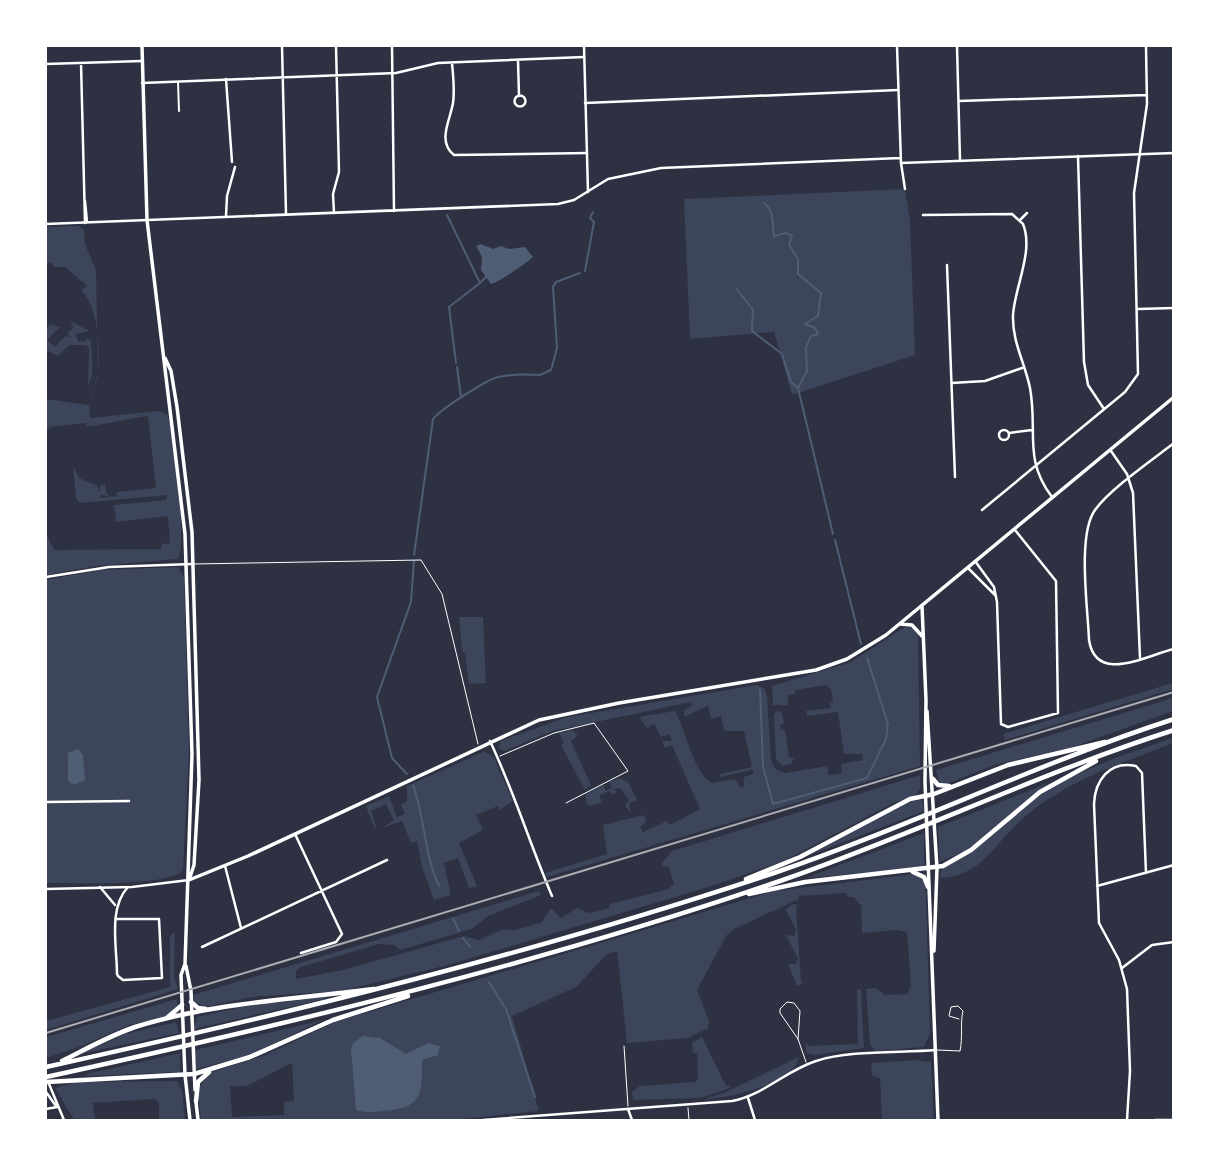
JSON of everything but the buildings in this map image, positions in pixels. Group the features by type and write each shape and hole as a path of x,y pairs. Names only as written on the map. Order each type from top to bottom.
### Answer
{"highway":[{"path":"46,1067 199,1034 393,987 715,892 841,849 1174,719"},
{"path":"46,1079 63,1081 185,1075 215,1068 265,1051 333,1020 717,901 833,862 1119,749 1174,730"},
{"path":"715,892 800,857 882,812 925,794 934,794 1008,765 1116,740"},
{"path":"717,901 805,882 937,868 971,850 1040,792 1119,749"},
{"path":"933,779 941,786 953,785"},
{"path":"905,872 921,874 928,887"},
{"path":"46,1079 200,1044 455,980"},
{"path":"158,1021 218,1009 393,987"},
{"path":"191,1002 201,1009 218,1009"},
{"path":"55,1065 106,1039 174,1015 182,1004"},
{"path":"196,1101 198,1082 215,1068"}],"main road":[{"path":"142,46 147,220 165,358 163,371 182,495 187,564 192,754 186,867 189,880"},
{"path":"165,358 171,371 186,460 193,564 199,780 194,865 189,880 185,964 181,975 185,1075 190,1121"},
{"path":"189,880 295,834 490,741 559,714 816,670 867,649 1174,397"},
{"path":"922,605 926,699 927,868 939,1121"},
{"path":"898,624 915,626 924,642"},
{"path":"926,699 937,868 936,945 933,953"},
{"path":"185,964 190,974 198,1121"}],"street":[{"path":"282,46 286,214"},
{"path":"334,213 333,195 339,172 336,46"},
{"path":"392,46 394,211"},
{"path":"584,46 588,192"},
{"path":"897,46 900,158 905,190"},
{"path":"957,46 960,160"},
{"path":"982,510 1125,392 1138,374 1134,193 1147,95 1146,46"},
{"path":"142,83 391,73 452,63 584,57"},
{"path":"518,60 519,96"},
{"path":"46,64 142,61"},
{"path":"81,63 86,223"},
{"path":"452,63 453,102 445,137 449,151 454,155 587,153"},
{"path":"226,79 232,162"},
{"path":"178,81 179,111"},
{"path":"585,103 898,90"},
{"path":"959,101 1147,95"},
{"path":"901,163 1174,153"},
{"path":"1078,156 1084,362 1088,385 1104,409"},
{"path":"46,224 558,204 574,200 608,179 661,167 900,158"},
{"path":"226,216 227,197 235,167"},
{"path":"1020,220 1027,213"},
{"path":"923,215 1012,214 1025,228 1025,251 1013,312 1014,339 1031,394 1034,467 1052,497"},
{"path":"947,265 955,477"},
{"path":"1138,309 1174,307"},
{"path":"952,383 985,381 1022,368"},
{"path":"1009,433 1032,430"},
{"path":"1174,443 1095,510 1087,527 1089,640 1093,653 1102,662 1118,666 1174,649"},
{"path":"1110,449 1130,479 1135,505 1140,658"},
{"path":"975,561 994,587 1002,724 1008,727 1060,710 1057,584 1014,529"},
{"path":"46,578 109,567 193,564"},
{"path":"968,567 995,595"},
{"path":"490,741 516,797 523,825 552,896"},
{"path":"1127,1121 1130,1071 1128,995 1122,968 1100,928 1094,804 1098,780 1107,772 1129,765 1139,768 1143,777 1146,873"},
{"path":"46,802 129,801"},
{"path":"295,834 342,937 336,942 301,953"},
{"path":"202,947 387,860"},
{"path":"1097,886 1174,865"},
{"path":"225,866 242,928"},
{"path":"46,889 128,887 189,880"},
{"path":"100,887 112,899 116,908"},
{"path":"116,919 159,919 162,978 119,979 116,919 116,908 119,898 128,887"},
{"path":"1122,968 1152,945 1174,942"},
{"path":"483,1121 748,1098 807,1065 826,1058 936,1051"},
{"path":"46,1079 64,1121"},
{"path":"46,1092 57,1107"},
{"path":"748,1098 755,1121"},
{"path":"46,1109 57,1107"},
{"path":"628,1109 632,1121"},
{"path":"1155,1121 1174,1120"}],"lane":[{"path":"193,564 421,560 442,594 478,747"},
{"path":"498,757 554,733 594,723 628,771 566,803"},
{"path":"798,1039 800,1011 794,1003 787,1002 780,1009 780,1013 798,1039 807,1065"},
{"path":"936,1051 960,1051 962,1040 959,1019 962,1009 951,1007 949,1016 959,1019"},
{"path":"624,1046 628,1109"},
{"path":"688,1105 689,1121"}],"shaded area":[{"path":"905,189 910,220 915,355 792,395 774,332 690,339 684,199"},
{"path":"79,226 84,230 85,244 96,270 97,331 92,308 81,290 87,286 65,267 55,267 50,262 46,264 46,227"},
{"path":"481,244 493,249 501,246 509,249 525,247 533,257 491,284 481,270 482,257 476,246"},
{"path":"69,321 90,331 76,334 78,342 86,341 87,338 91,341 92,370 88,386 89,348 86,345 70,345 58,356 46,350 46,329 50,324 60,327 47,340 55,347 65,336 72,338 67,334 74,327"},
{"path":"46,399 89,405 90,418 159,411 167,414 179,488 181,534 178,559 95,566 46,575 46,533 54,550 161,549 162,544 170,543 168,516 116,522 114,505 166,500 168,495 80,503 76,499 73,465 79,478 98,486 100,493 100,486 105,484 106,493 110,496 100,495 100,498 117,496 116,492 156,488 148,416 87,426 86,423 50,427 46,431"},
{"path":"178,567 184,577 189,751 183,870 175,875 141,882 46,883 46,580 100,570"},
{"path":"459,617 483,617 486,683 469,684"},
{"path":"905,627 913,627 918,632 920,766 547,877 545,873 607,854 603,825 644,815 646,822 640,827 643,832 667,821 670,825 700,809 672,745 665,748 662,741 672,741 669,734 661,737 654,724 647,728 639,717 675,711 695,761 705,778 712,783 735,779 741,788 744,787 744,777 754,774 752,770 721,777 720,774 752,767 744,731 724,731 721,716 711,719 708,706 684,717 684,710 692,706 691,702 553,731 504,751 498,748 501,741 567,717 757,685 765,689 767,696 771,760 775,769 785,773 827,766 829,775 842,773 841,764 863,760 862,754 844,754 838,712 807,716 806,711 830,708 830,703 833,702 831,689 826,685 795,690 795,694 788,695 788,705 773,705 772,686 851,662"},
{"path":"1173,683 1173,689 1005,740 1003,734"},
{"path":"1173,698 1173,711 1070,748 994,765 947,784 939,783 936,770"},
{"path":"777,711 782,712 784,724 780,725 781,730 785,730 789,757 794,759 791,764 783,766 776,760 774,714"},
{"path":"573,730 578,736 571,741 591,785 585,790 561,745 564,744 559,733"},
{"path":"1173,738 1173,743 1111,767 1052,797 1017,824 975,867 954,876 940,878 942,868 968,854 1024,807 1052,788 1103,763"},
{"path":"78,749 83,755 85,780 74,785 68,781 68,753"},
{"path":"485,751 494,758 513,801 500,810 498,806 476,815 483,830 459,843 477,886 469,888 458,858 444,863 451,895 434,900 422,867 417,841 411,843 402,821 382,828 394,820 386,804 371,811 375,830 366,806 389,796 397,817 405,814 401,805 407,801 407,786"},
{"path":"920,775 920,789 914,797 895,802 786,860 712,886 448,965 341,991 252,997 205,1007 194,1002 193,995 539,891 541,895 488,916 472,929 400,950 394,945 379,944 301,967 296,971 296,979 343,970 464,936 479,940 501,930 516,930 542,922 551,908 561,918 577,908 589,913 609,908 610,904 668,889 674,884 669,867 663,866 662,863 672,851"},
{"path":"620,778 628,782 637,800 629,803 631,813 625,806 629,800 620,788 614,789 617,792 612,795 610,791 599,796 602,802 592,806 587,804 585,794 603,785 606,791 612,788 609,782"},
{"path":"1048,783 965,851 940,862 938,827"},
{"path":"919,799 923,801 924,811 813,854 881,815"},
{"path":"924,833 924,867 806,878"},
{"path":"914,874 924,880 930,1034 924,1047 876,1051 870,1045 866,989 876,988 885,995 907,994 911,986 907,932 896,930 862,933 861,906 854,897 847,897 847,893 799,896 799,899 734,929 726,936 697,990 709,1021 708,1028 688,1038 627,1043 617,951 606,955 576,987 512,1016 539,1111 453,1120 201,1120 198,1089 209,1073 263,1056 335,1022 774,891","holes":["292,1063 294,1101 284,1102 284,1115 232,1117 230,1086 247,1086"]},
{"path":"793,904 800,905 796,906 801,982 805,982 797,986 788,964 796,964 798,959 786,935 794,936 796,930 786,910 783,911"},
{"path":"175,932 174,976 178,989 46,1030 46,1021 170,987 170,936"},
{"path":"861,989 864,1048 814,1055 807,1053 805,1043 809,1046 858,1044 857,990"},
{"path":"325,997 194,1029 197,1017 247,1006"},
{"path":"177,999 177,1006 170,1016 129,1025 82,1046 46,1058 46,1037"},
{"path":"323,1020 248,1056 196,1069 195,1050"},
{"path":"176,1022 179,1033 80,1054 125,1034"},
{"path":"363,1036 380,1038 406,1054 428,1043 440,1046 438,1055 422,1060 422,1082 418,1098 413,1103 396,1109 370,1112 356,1110 351,1049 353,1043"},
{"path":"702,1037 726,1086 729,1085 730,1088 700,1098 633,1100 632,1092 640,1086 695,1082 698,1078 697,1053 693,1053 692,1043"},
{"path":"180,1053 180,1072 87,1076 87,1074"},
{"path":"799,1057 795,1067 772,1083 725,1097 701,1100 724,1093"},
{"path":"916,1060 931,1062 934,1120 882,1120 880,1078 872,1076 871,1063"},
{"path":"177,1081 182,1090 185,1120 159,1120 159,1103 155,1099 93,1103 95,1120 74,1120 55,1088 77,1082"}],"waterway":[{"path":"764,203 771,214 774,236 786,233 792,236 789,245 798,259 798,274 821,293 818,316 805,324 815,328 818,334 811,336 806,347 807,371 798,388 833,534"},
{"path":"585,271 594,222 590,218 593,212"},
{"path":"447,215 480,283 449,307 456,363"},
{"path":"414,555 433,419 454,402 492,379 514,375 540,375 551,370 557,348 553,287 556,282 580,273"},
{"path":"480,283 486,277"},
{"path":"736,288 753,310 752,331 782,354 791,382 797,387"},
{"path":"457,367 461,397"},
{"path":"835,540 861,644"},
{"path":"407,774 392,758 377,697 411,602 414,561"},
{"path":"760,690 763,767 773,804 867,778 886,739 888,724 867,658"},
{"path":"413,785 430,861 439,886"},
{"path":"453,918 459,931"},
{"path":"463,938 470,947"},
{"path":"489,982 506,1009 535,1097"}],"railway":[{"path":"46,1033 1174,692"}]}
